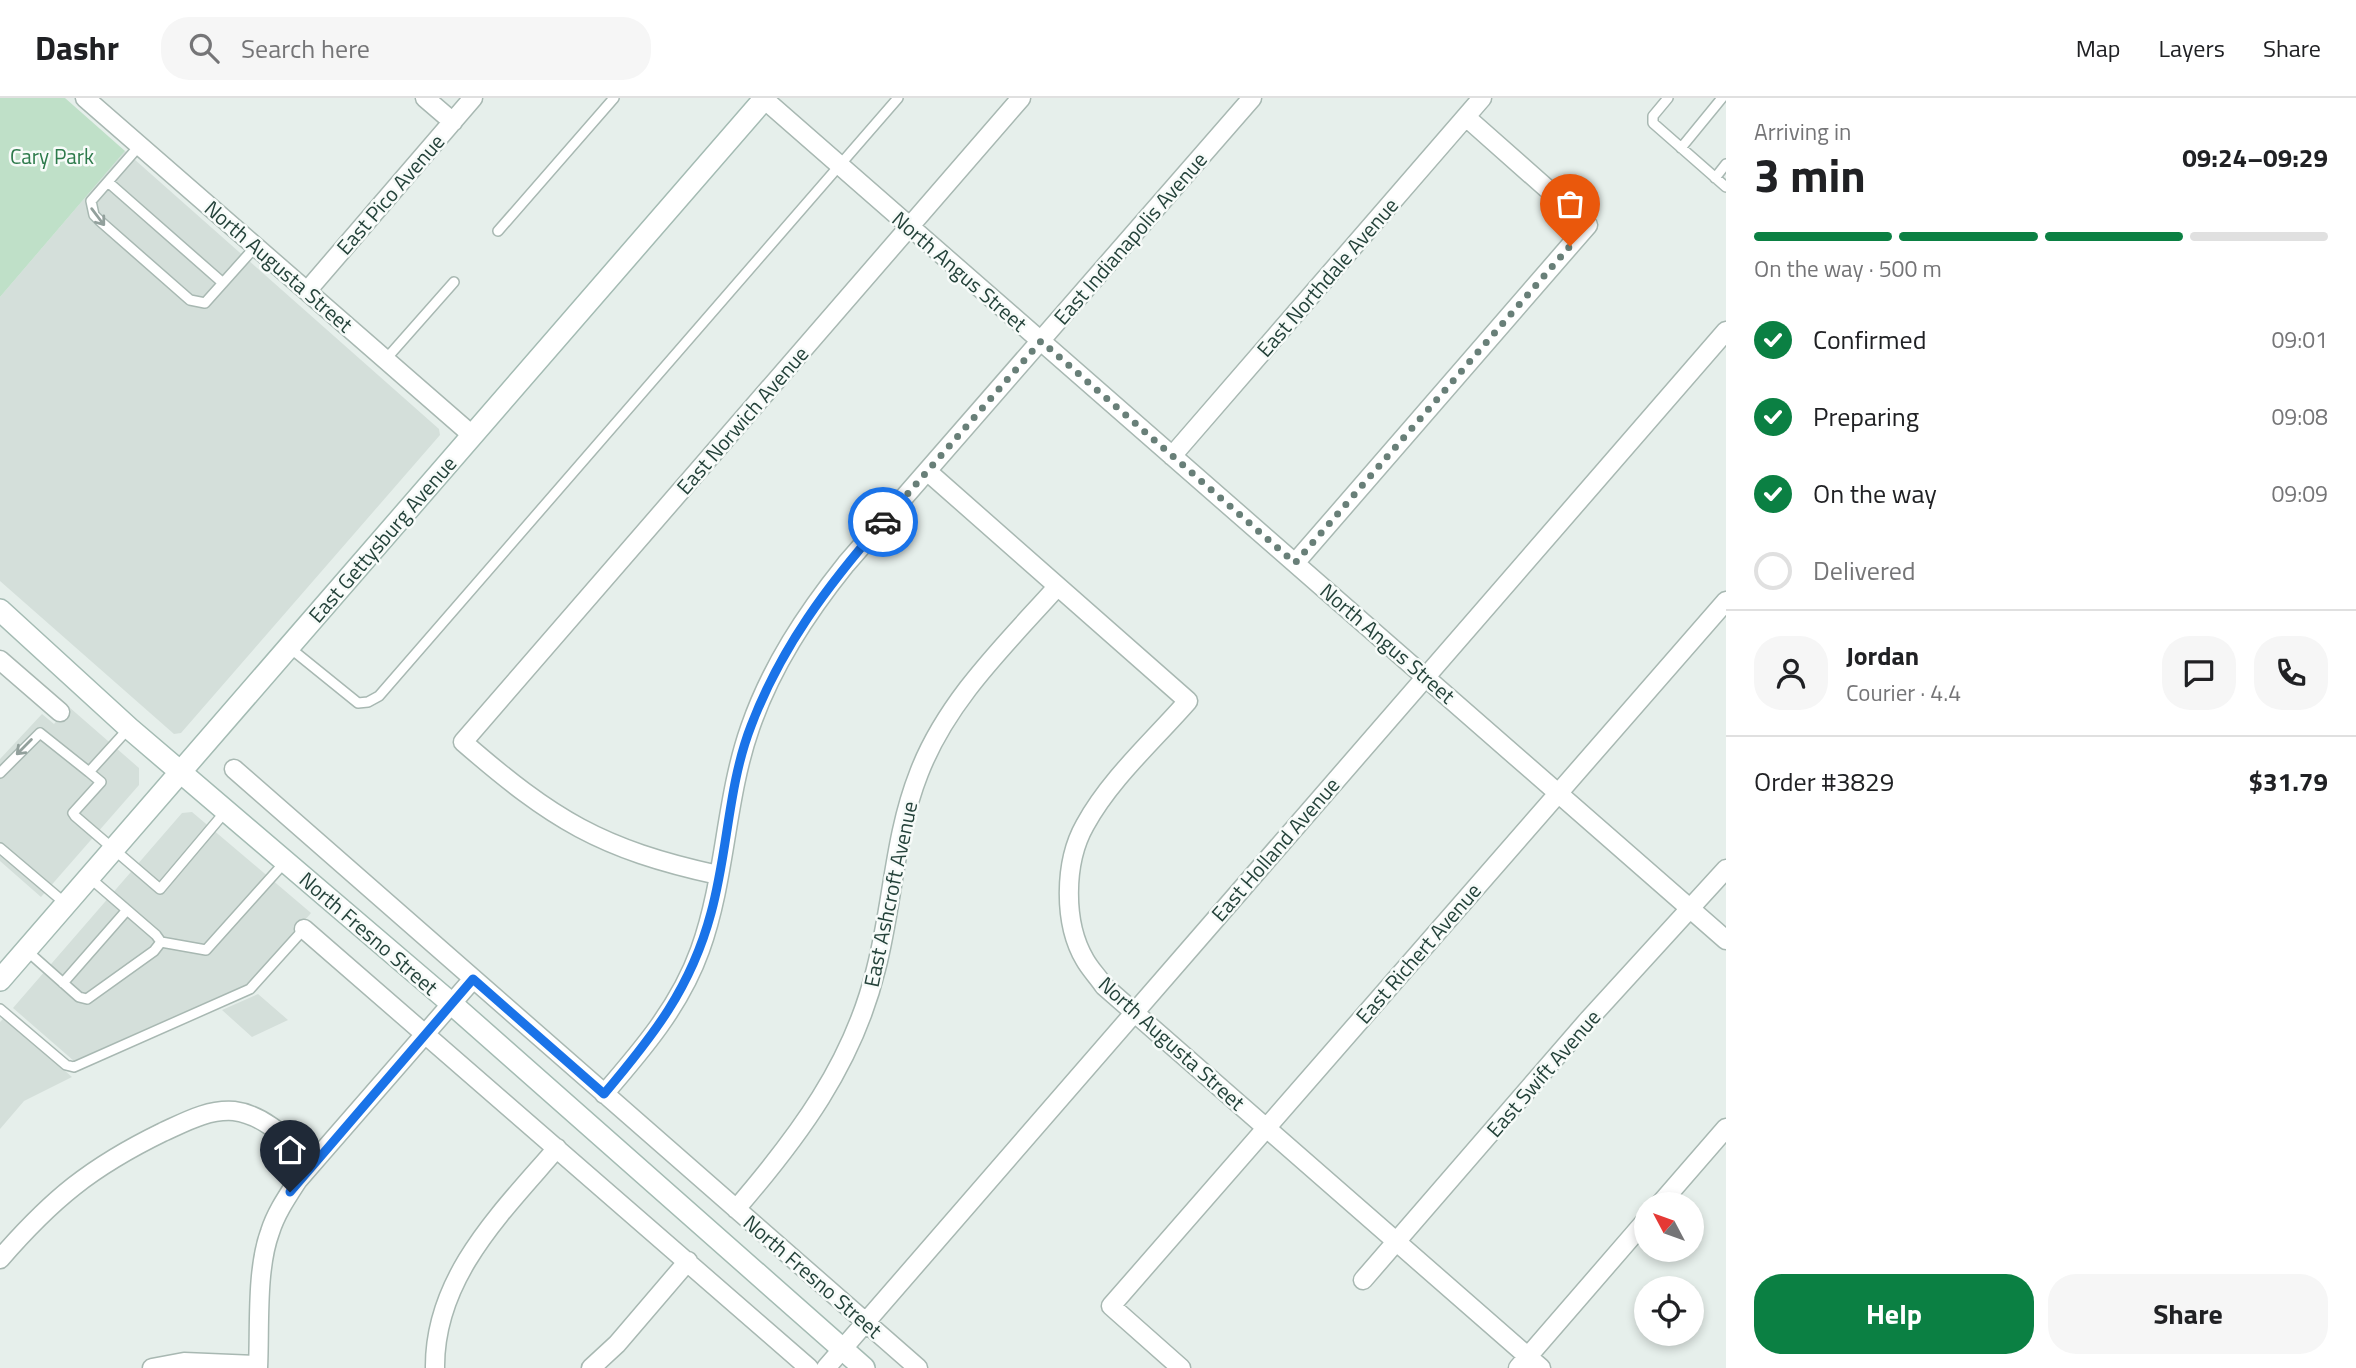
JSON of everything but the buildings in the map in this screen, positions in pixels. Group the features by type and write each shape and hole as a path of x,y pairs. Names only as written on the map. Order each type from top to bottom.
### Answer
{"street":[{"name":"North Augusta Street","path":"85,98 472,435"},
{"path":"425,98 453,122"},
{"name":"East Pico Avenue","path":"307,291 473,98"},
{"name":"East Norwich Avenue","path":"718,875 661,863 586,834 543,808 463,742 1021,98"},
{"name":"East Indianapolis Avenue","path":"604,1094 652,1039 680,995 700,951 750,729 769,682 817,600 1252,98"},
{"name":"East Northdale Avenue","path":"1172,456 1482,98"},
{"name":"North Angus Street","path":"764,99 1559,791 1726,940"},
{"name":"East Gettysburg Avenue","path":"0,979 764,99"},
{"path":"1295,563 1588,225 1466,117"},
{"name":"East Holland Avenue","path":"826,1368 1726,331"},
{"name":"North Augusta Street","path":"927,471 1188,701 1104,797 1084,826 1072,862 1069,901 1073,930 1084,960 1104,986 1266,1126 1529,1364"},
{"name":"East Ashcroft Avenue","path":"736,1209 784,1153 813,1113 857,1030 876,969 907,807 934,740 978,677 1057,587"},
{"name":"East Richert Avenue","path":"1181,1368 1111,1306 1726,601"},
{"name":"North Fresno Street","path":"0,610 129,728 452,1004 864,1368"},
{"path":"0,660 60,712"},
{"name":"North Fresno Street","path":"233,769 918,1368"},
{"name":"East Swift Avenue","path":"1363,1280 1726,869"},
{"path":"304,929 809,1368"},
{"path":"152,1368 184,1362 258,1367 264,1266 269,1234 281,1205 313,1163 473,979"},
{"path":"0,1259 58,1196 90,1172 115,1156 196,1117 234,1111 256,1117 275,1129 313,1163"},
{"path":"1670,1192 1726,1128"},
{"path":"435,1368 434,1353 444,1311 460,1267 488,1227 557,1148"},
{"path":"1529,1364 1634,1235"},
{"path":"592,1368 688,1261"}],"lane":[{"path":"499,231 614,98"},
{"path":"289,646 358,702 368,702 379,695 898,98"},
{"path":"1668,98 1653,116 1653,122 1726,187"},
{"path":"1681,148 1722,98"},
{"path":"140,145 91,201 94,215 100,221 197,304 205,303 256,246"},
{"path":"1715,177 1726,164"},
{"path":"108,182 223,283"},
{"path":"386,359 454,282"},
{"path":"89,772 129,728"},
{"path":"0,773 40,733 101,782 73,813 160,889 226,811"},
{"path":"0,848 66,904"},
{"path":"89,877 161,942 206,950 286,861"},
{"path":"63,983 127,910"},
{"path":"0,1009 66,1065 74,1067 250,989 304,929"},
{"path":"26,950 79,997 87,999 154,951 161,942"}],"shaded area":[{"path":"125,151 439,429 440,435 181,733 174,734 0,581 0,297"},
{"path":"69,707 139,768 139,785 41,897 0,861 0,759 42,714 54,724"},
{"path":"192,812 311,913 250,983 74,1061 13,1008 182,813"},
{"path":"258,994 288,1020 252,1037 222,1010"},
{"path":"4,1018 72,1077 24,1101 0,1129 0,1022"}],"green space":[{"name":"Cary Park","path":"0,98 65,98 125,151 0,297"}],"way so far":[{"path":"883,522 1041,341 1295,563 1570,246"}],"route":[{"path":"290,1192 473,979 604,1094 652,1039 680,995 700,951 712,911 750,729 769,682 817,600 883,522"}]}
